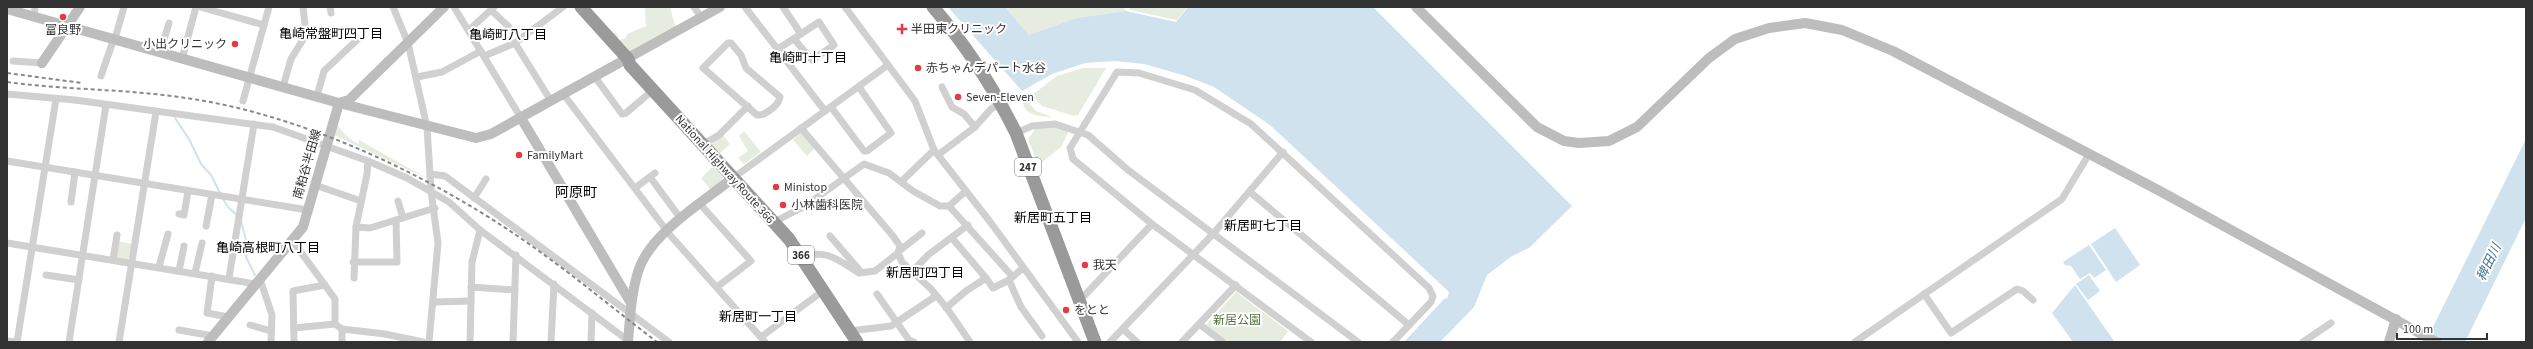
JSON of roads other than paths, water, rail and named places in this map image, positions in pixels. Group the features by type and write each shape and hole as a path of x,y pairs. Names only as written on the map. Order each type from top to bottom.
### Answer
{"highway":[{"name":"National Highway Route 366","path":"581,7 628,59 630,65 774,222 803,258 853,337"},
{"name":"247","path":"933,7 973,56 1001,103 1016,133 1095,342"}],"street":[{"path":"13,61 42,63 80,7"},
{"path":"101,76 114,41 124,7"},
{"path":"182,59 196,7"},
{"path":"200,7 264,25"},
{"path":"243,101 269,7"},
{"path":"283,87 291,59 304,38 305,24 303,7"},
{"path":"393,7 408,44 417,77 427,126 431,191 435,208 438,243 434,302 429,342"},
{"path":"339,104 349,100 408,44 444,7"},
{"path":"454,7 521,118 631,308"},
{"path":"417,77 442,72 483,54 515,43 563,7"},
{"path":"694,7 702,17"},
{"path":"7,10 34,12 66,27 317,96 339,104 466,137 483,137 564,95 720,7"},
{"path":"745,7 828,109 864,151 867,151 891,133 859,87"},
{"path":"783,7 801,34"},
{"path":"845,7 915,101 936,152 1078,342"},
{"path":"1416,7 1521,113 1537,127 1564,141 1595,143 1623,136 1637,127 1709,58 1735,39 1769,28 1805,22 1842,30 1893,51 2089,154 2436,342"},
{"path":"469,30 493,9 509,27"},
{"path":"778,49 818,22 834,45 812,60 794,39"},
{"path":"160,53 169,23"},
{"path":"317,96 324,71 358,39"},
{"path":"515,43 551,101"},
{"path":"728,43 731,43 741,55 746,68 780,97 779,102 760,116 748,106 703,68 728,43"},
{"path":"629,341 631,308 638,271 643,259 652,245 681,219 733,178 888,65"},
{"path":"1311,342 1152,224 1073,159 1070,148 1114,75 1120,70 1127,70 1176,83 1218,102 1251,124 1429,288 1432,296 1431,302 1394,342"},
{"path":"595,77 622,114 626,114 653,90"},
{"path":"942,87 952,107 964,114 975,128"},
{"path":"7,94 106,105 278,128 326,148 337,149 368,161 431,191 457,208 480,230 516,255 629,341"},
{"path":"564,95 667,231 763,339 824,290"},
{"path":"7,340 16,342 56,99"},
{"path":"902,181 936,152 975,128 991,109 1001,103"},
{"name":"南粕谷半田線","path":"210,339 303,227 339,104"},
{"path":"69,342 106,105"},
{"path":"702,145 719,135 748,106"},
{"path":"118,342 156,112"},
{"path":"229,278 254,124"},
{"path":"1016,133 1041,125 1062,126 1088,135 1128,170 1358,342"},
{"path":"801,128 893,236 900,246 899,252 902,262 936,296 970,342"},
{"path":"1110,342 1213,234 1283,152"},
{"path":"1855,342 2062,199 2089,154"},
{"path":"7,161 308,210"},
{"path":"354,278 356,227 362,201 368,161"},
{"path":"774,222 805,206 864,164 889,173 902,181 913,191 940,206 950,206 966,191"},
{"path":"71,202 75,172"},
{"path":"431,174 445,176 631,308 669,342"},
{"path":"635,188 653,175 681,219"},
{"path":"474,198 486,179"},
{"path":"315,185 362,201"},
{"path":"179,214 184,215 188,191"},
{"path":"1250,192 1409,325"},
{"path":"206,226 212,195"},
{"path":"354,262 397,262 399,219 398,201"},
{"path":"700,204 751,261 717,287"},
{"path":"950,206 968,225 1010,278 1021,307 1042,336"},
{"path":"356,227 370,228 435,208"},
{"path":"1078,298 1085,295 1152,224"},
{"path":"912,272 928,255 968,225"},
{"path":"470,342 471,287 474,250 480,230"},
{"path":"803,258 813,253 822,254 842,260 861,272 875,271 922,233"},
{"path":"159,267 168,234"},
{"path":"113,260 117,235"},
{"path":"830,236 861,272"},
{"path":"952,238 993,288 1023,268"},
{"path":"292,240 335,299 335,324"},
{"path":"7,243 212,276 258,281 272,315 271,342"},
{"path":"195,273 202,243"},
{"path":"179,271 184,246"},
{"path":"513,342 516,255"},
{"path":"46,275 79,280"},
{"path":"212,276 206,313 228,317"},
{"path":"946,308 966,291 986,278"},
{"path":"551,342 554,284"},
{"path":"294,342 293,291 324,285"},
{"path":"1182,342 1236,285"},
{"path":"471,287 515,290"},
{"path":"1924,294 1951,333 2017,289 2023,291 2033,300"},
{"path":"877,294 898,322 909,340 914,342"},
{"path":"853,337 890,326 936,296"},
{"path":"434,302 471,301"},
{"path":"590,342 592,313"},
{"path":"2389,342 2396,319"},
{"path":"2304,342 2331,323"},
{"path":"294,328 335,324 342,329 423,342"},
{"path":"1199,324 1223,342"},
{"path":"250,325 271,331"},
{"path":"342,329 342,342"},
{"path":"1123,329 1137,342"},
{"path":"179,330 210,339"}],"water":[{"path":"948,7 1005,7 1029,35 1076,18 1126,11 1176,22 1188,7 1373,7 1572,206 1529,248 1512,256 1487,275 1474,307 1440,342 1404,342 1445,298 1447,299 1449,292 1270,125 1214,87 1186,76 1144,64 1114,61 1085,63 1052,74 1022,91"},
{"name":"稗田川","path":"2526,139 2526,218 2465,342 2429,342 2431,331"},
{"path":"2115,228 2140,265 2116,282 2091,244"},
{"path":"2089,245 2106,270 2094,278 2090,273 2080,279 2071,266 2065,265 2063,262"},
{"path":"2089,275 2100,291 2088,300 2076,284"},
{"path":"2075,285 2114,341 2113,342 2073,342 2052,313"}],"waterway":[{"path":"175,118 189,139 201,164 211,175 220,193"},
{"path":"223,199 228,207 237,215"},
{"path":"241,221 248,247 246,257 255,275"}],"railway":[{"path":"7,73 82,83"},
{"path":"7,82 186,98 229,106 272,117 316,132 401,168 480,212 516,235 570,274 657,342"}],"place":[{"name":"富良野","path":"63,17"},
{"name":"半田東クリニック","path":"902,29"},
{"name":"小出クリニック","path":"235,44"},
{"name":"赤ちゃんデパート水谷","path":"918,68"},
{"name":"Seven-Eleven","path":"958,97"},
{"name":"FamilyMart","path":"519,155"},
{"name":"Ministop","path":"776,187"},
{"name":"小林歯科医院","path":"783,205"},
{"name":"我天","path":"1085,265"},
{"name":"をとと","path":"1066,310"}],"district":[{"name":"亀崎常盤町四丁目","path":"331,33"},
{"name":"亀崎町八丁目","path":"508,34"},
{"name":"亀崎町十丁目","path":"808,57"},
{"name":"阿原町","path":"576,192"},
{"name":"新居町五丁目","path":"1053,217"},
{"name":"新居町七丁目","path":"1263,225"},
{"name":"亀崎高根町八丁目","path":"268,247"},
{"name":"新居町四丁目","path":"925,272"},
{"name":"新居町一丁目","path":"758,316"}],"park label":[{"name":"新居公園","path":"1237,320"}]}
